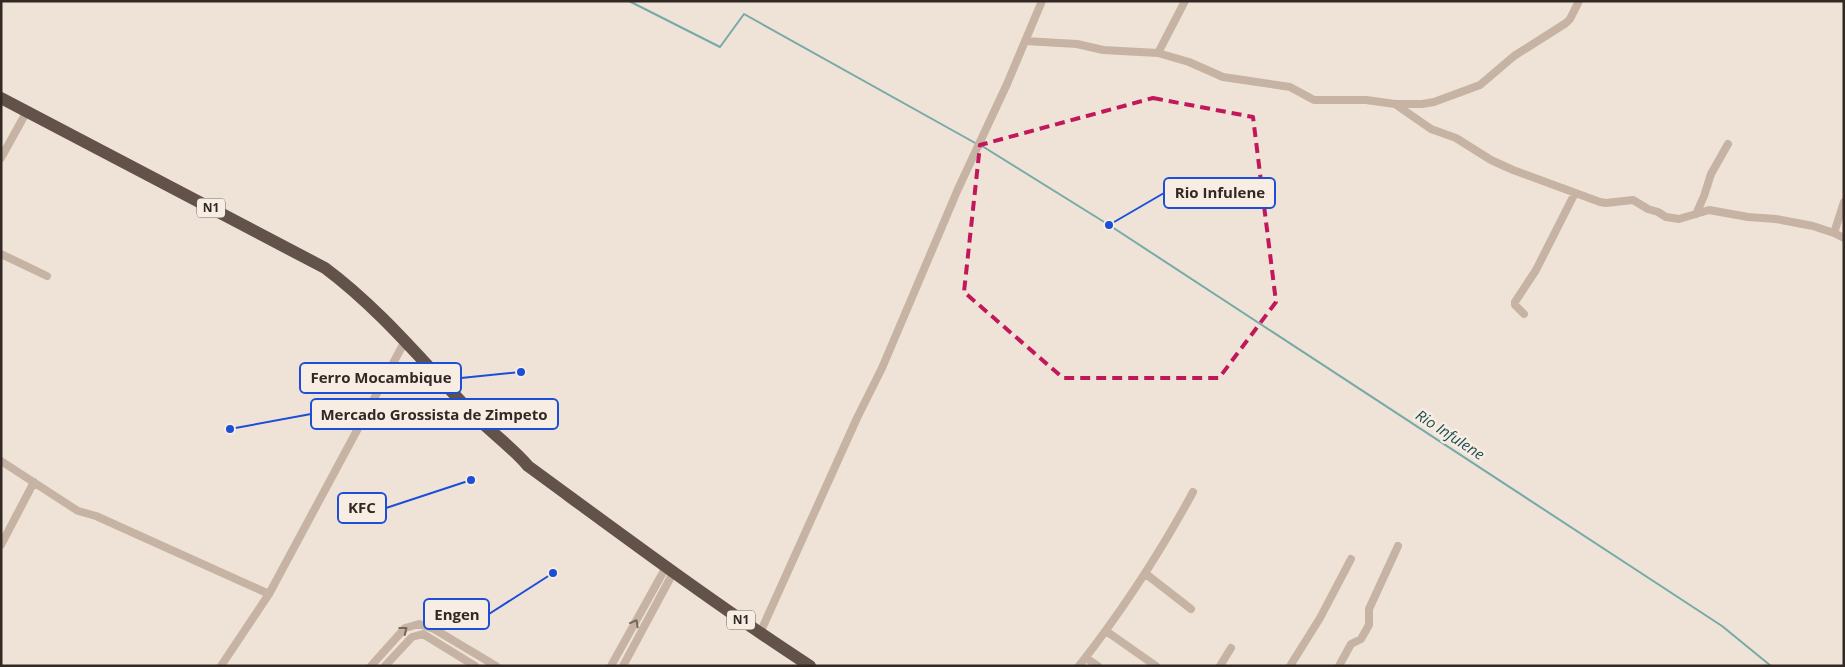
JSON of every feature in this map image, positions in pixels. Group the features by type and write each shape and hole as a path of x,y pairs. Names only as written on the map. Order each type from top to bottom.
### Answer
{"highway":[{"name":"N1","path":"1,98 317,264 360,296 405,341 483,425 528,466 669,570 760,634 810,666"}],"street":[{"path":"760,634 857,418 882,368 958,189 1042,1"},
{"path":"1158,53 1185,1"},
{"path":"1025,42 1077,44 1103,50 1158,53 1189,62 1223,77 1290,87 1314,100 1372,100 1395,104 1434,102 1480,85 1514,56 1566,23 1579,1"},
{"path":"1395,104 1430,129 1456,138 1491,160 1513,170 1606,203 1633,200 1670,218 1679,219 1712,210 1728,215 1796,222 1834,233 1844,238"},
{"path":"1,158 27,111"},
{"path":"1696,214 1711,174 1728,144"},
{"path":"1524,314 1515,305 1515,302 1536,270 1575,193"},
{"path":"1834,233 1844,202"},
{"path":"1,254 47,276"},
{"path":"221,666 269,594 405,341"},
{"path":"1,461 78,511 96,516 269,594"},
{"path":"1,544 34,482"},
{"path":"1079,666 1146,574 1193,492"},
{"path":"1339,666 1351,644 1361,640 1369,625 1369,609 1398,546"},
{"path":"1290,666 1320,618 1351,559"},
{"path":"612,666 669,570"},
{"path":"623,666 669,570"},
{"path":"1146,574 1191,609"},
{"path":"371,666 405,628 419,624 434,629 496,666"},
{"path":"1106,631 1156,666"},
{"path":"385,666 412,637 424,634 474,666"},
{"path":"1220,666 1231,648"},
{"path":"1086,658 1098,666"}],"highlighted area":[{"path":"1153,98 1253,117 1276,302 1219,378 1063,378 964,292 980,145"}],"waterway":[{"name":"Rio Infulene","path":"629,1 720,47 744,14 977,144"},
{"name":"Rio Infulene","path":"982,146 1109,225 1722,626 1771,666"}],"place":[{"name":"Rio Infulene","path":"1109,225"},
{"name":"Ferro Mocambique","path":"521,372"},
{"name":"Mercado Grossista de Zimpeto","path":"230,429"},
{"name":"KFC","path":"471,480"},
{"name":"Engen","path":"553,573"}]}
